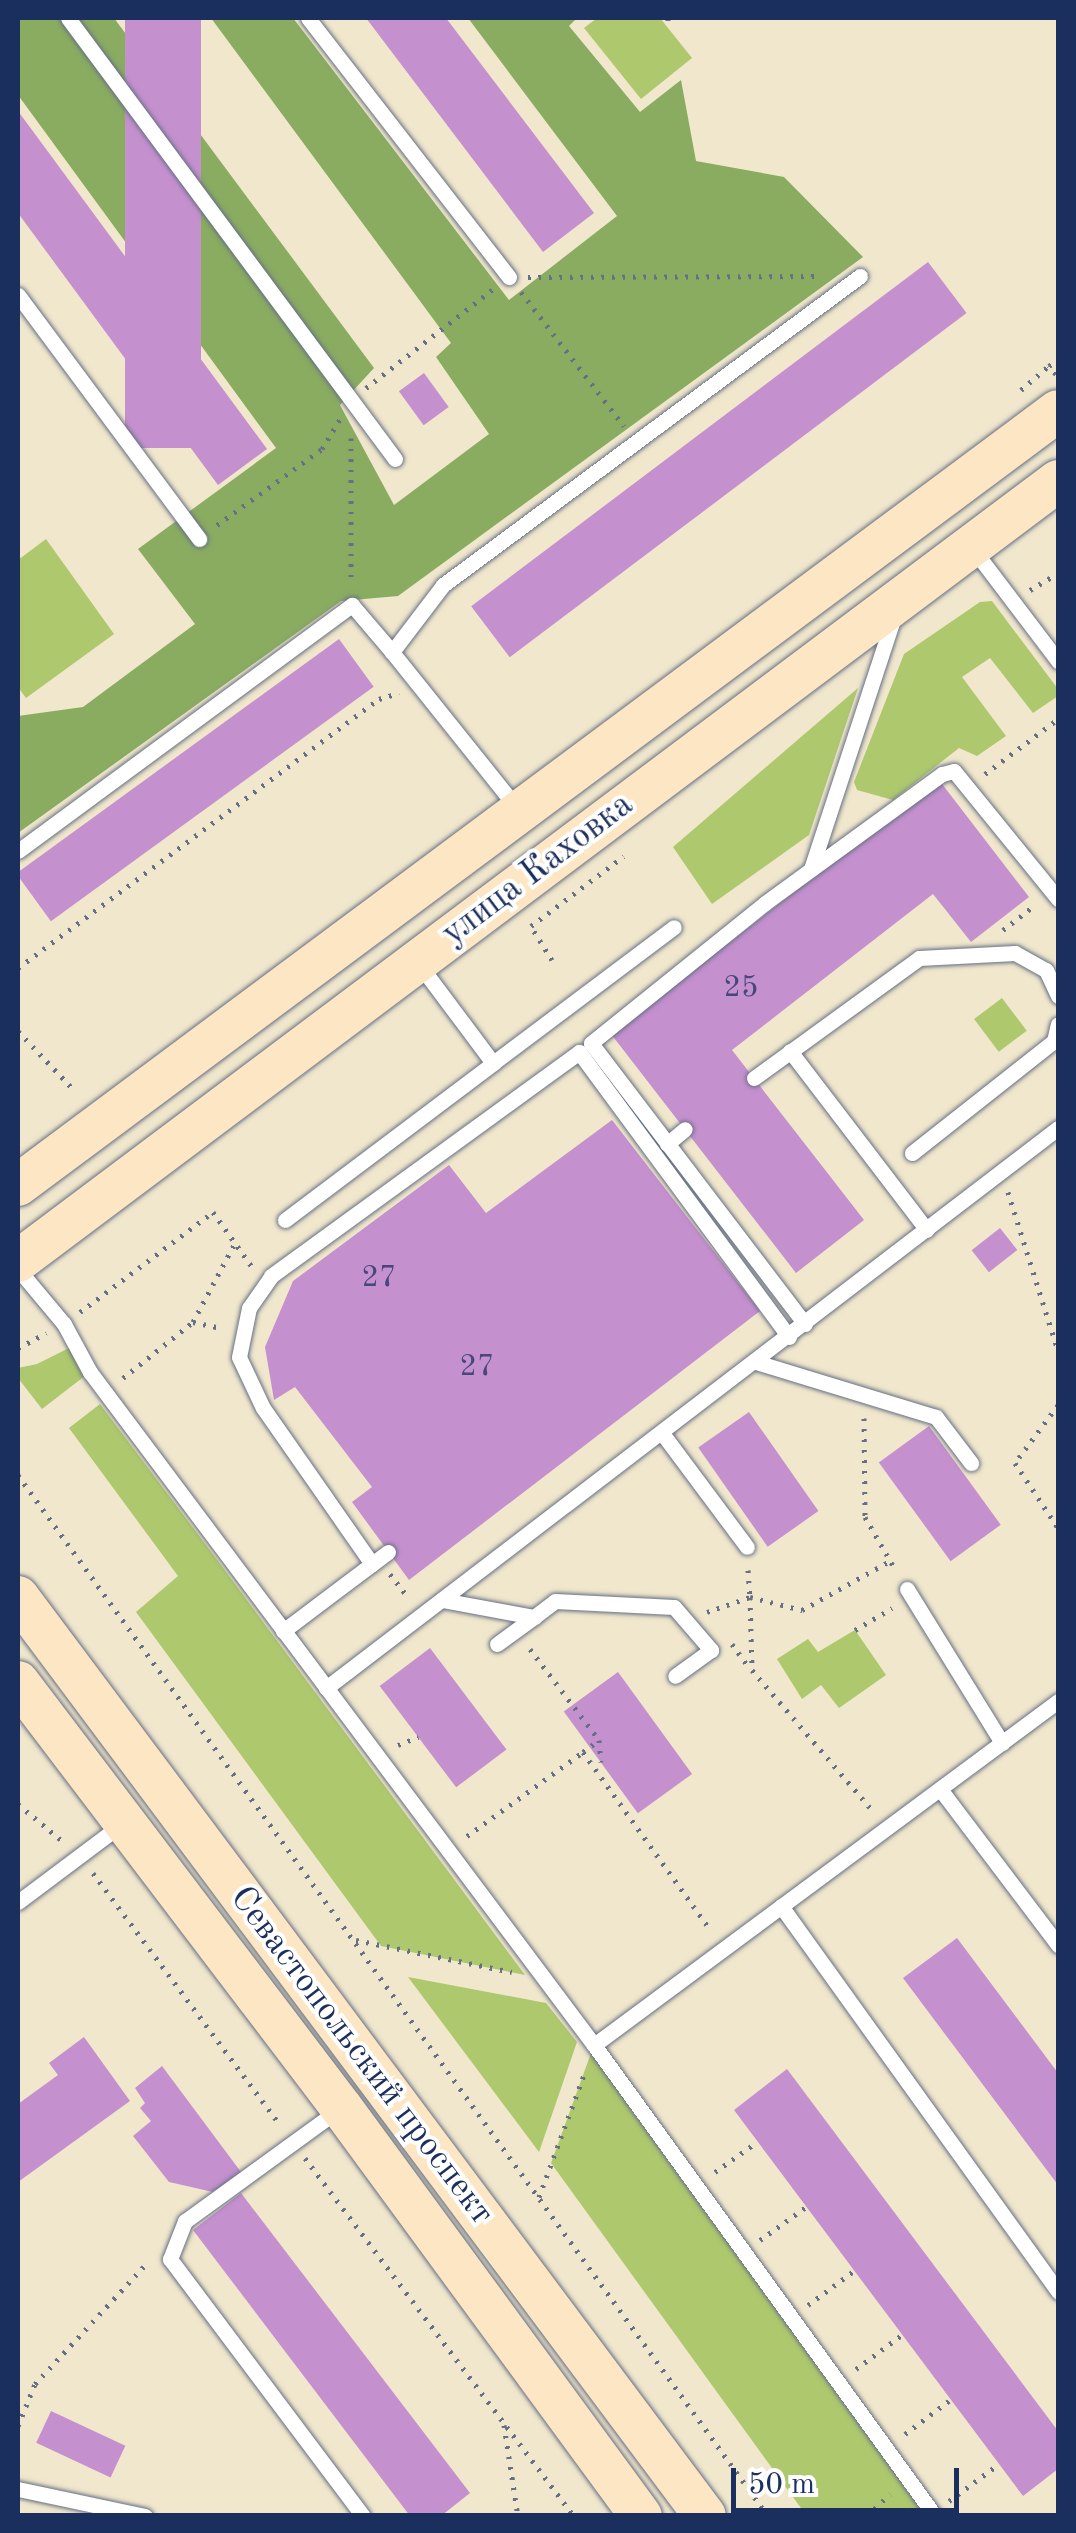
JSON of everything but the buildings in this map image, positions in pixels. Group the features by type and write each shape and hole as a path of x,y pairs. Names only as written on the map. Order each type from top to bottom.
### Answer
{"main road":[{"name":"улица Каховка","path":"18,1185 1058,411"},
{"name":"улица Каховка","path":"18,1261 899,600 983,561 1058,481"},
{"name":"Севастопольский проспект","path":"18,1597 704,2516"},
{"name":"Севастопольский проспект","path":"18,1682 122,1824 342,2107 641,2516"}],"lane":[{"path":"68,18 395,459"},
{"path":"308,18 510,277"},
{"path":"392,652 442,585 860,276"},
{"path":"18,295 199,539"},
{"path":"983,561 1052,640 1058,661"},
{"path":"812,869 899,600"},
{"path":"18,851 352,605 422,686 520,812"},
{"path":"805,1324 590,1043 812,869 942,774 954,771 1055,895"},
{"path":"285,1220 674,928"},
{"path":"754,1078 919,958 1015,954 1046,970 1058,996"},
{"path":"417,961 494,1063"},
{"path":"912,1153 1054,1041 1058,1024"},
{"path":"790,1051 927,1230"},
{"path":"379,1567 263,1408 239,1357 249,1308 271,1276 578,1052 789,1337"},
{"path":"326,1688 1058,1128"},
{"path":"666,1144 685,1129"},
{"path":"18,1269 64,1324 86,1367 544,1978 934,2514"},
{"path":"756,1362 936,1417 972,1463"},
{"path":"662,1433 747,1547"},
{"path":"283,1630 379,1567 388,1552"},
{"path":"909,1593 1002,1743"},
{"path":"442,1600 534,1617"},
{"path":"497,1644 555,1600 674,1607 710,1650 675,1676"},
{"path":"594,2046 1058,1701"},
{"path":"940,1789 1058,1945"},
{"path":"18,1902 122,1824"},
{"path":"782,1906 1058,2292"},
{"path":"342,2107 185,2221 170,2259 363,2516"},
{"path":"18,2489 144,2516"}],"path":[{"path":"668,18 668,28"},
{"path":"199,539 322,449 351,400 510,277 860,276"},
{"path":"510,277 616,416"},
{"path":"1017,393 1058,359"},
{"path":"1049,366 1058,376"},
{"path":"351,400 351,580"},
{"path":"983,561 1034,591 1058,573"},
{"path":"18,968 379,699 422,686"},
{"path":"967,787 1058,718"},
{"path":"552,960 531,926 625,855"},
{"path":"970,956 1055,895"},
{"path":"18,1031 72,1089"},
{"path":"1002,1172 1058,1351"},
{"path":"18,1348 64,1324 212,1212 256,1272"},
{"path":"161,1234 169,1245"},
{"path":"120,1380 193,1322 235,1243"},
{"path":"193,1322 228,1330"},
{"path":"855,1630 909,1593 865,1517 864,1394"},
{"path":"1058,1405 1015,1464 1058,1528"},
{"path":"18,1475 768,2516"},
{"path":"747,1547 752,1670 887,1828"},
{"path":"710,1613 750,1597 802,1610 890,1560"},
{"path":"379,1567 423,1614"},
{"path":"516,1630 600,1740 600,1762"},
{"path":"448,1849 600,1740"},
{"path":"583,1752 724,1949"},
{"path":"353,1940 544,1978"},
{"path":"539,2197 594,2046"},
{"path":"696,2186 758,2142"},
{"path":"744,2252 806,2207"},
{"path":"18,2426 35,2384 185,2221"},
{"path":"791,2317 854,2271"},
{"path":"838,2382 902,2336"},
{"path":"886,2448 950,2400"},
{"path":"504,2422 518,2516"},
{"path":"934,2514 999,2464"},
{"path":"867,2516 908,2478"}],"green space":[{"path":"18,18 114,18 374,368 340,405 394,505 489,434 436,357 451,343 211,18 293,18 509,300 617,216 468,18 577,18 569,26 640,112 681,80 696,161 784,177 863,257 398,596 341,601 18,833 18,716 83,707 195,624 138,549 276,448 18,95"},
{"path":"597,18 660,18 692,58 641,99 584,28"},
{"path":"46,539 114,634 26,698 18,687 18,560"},
{"path":"992,601 1058,689 1058,696 1033,713 990,658 962,677 1006,736 977,756 959,748 893,800 857,790 854,782 904,654 980,602"},
{"path":"858,688 809,835 712,904 673,847"},
{"path":"1002,998 1027,1031 999,1052 974,1019"},
{"path":"75,1345 90,1372 42,1409 18,1378 18,1368 37,1364"},
{"path":"100,1404 525,1975 381,1946 136,1612 178,1576 69,1428"},
{"path":"855,1630 886,1675 839,1708 821,1685 802,1699 777,1659 808,1639 818,1652"},
{"path":"408,1977 546,2003 577,2042 539,2152"},
{"path":"594,2045 935,2515 806,2515 551,2163"}]}
